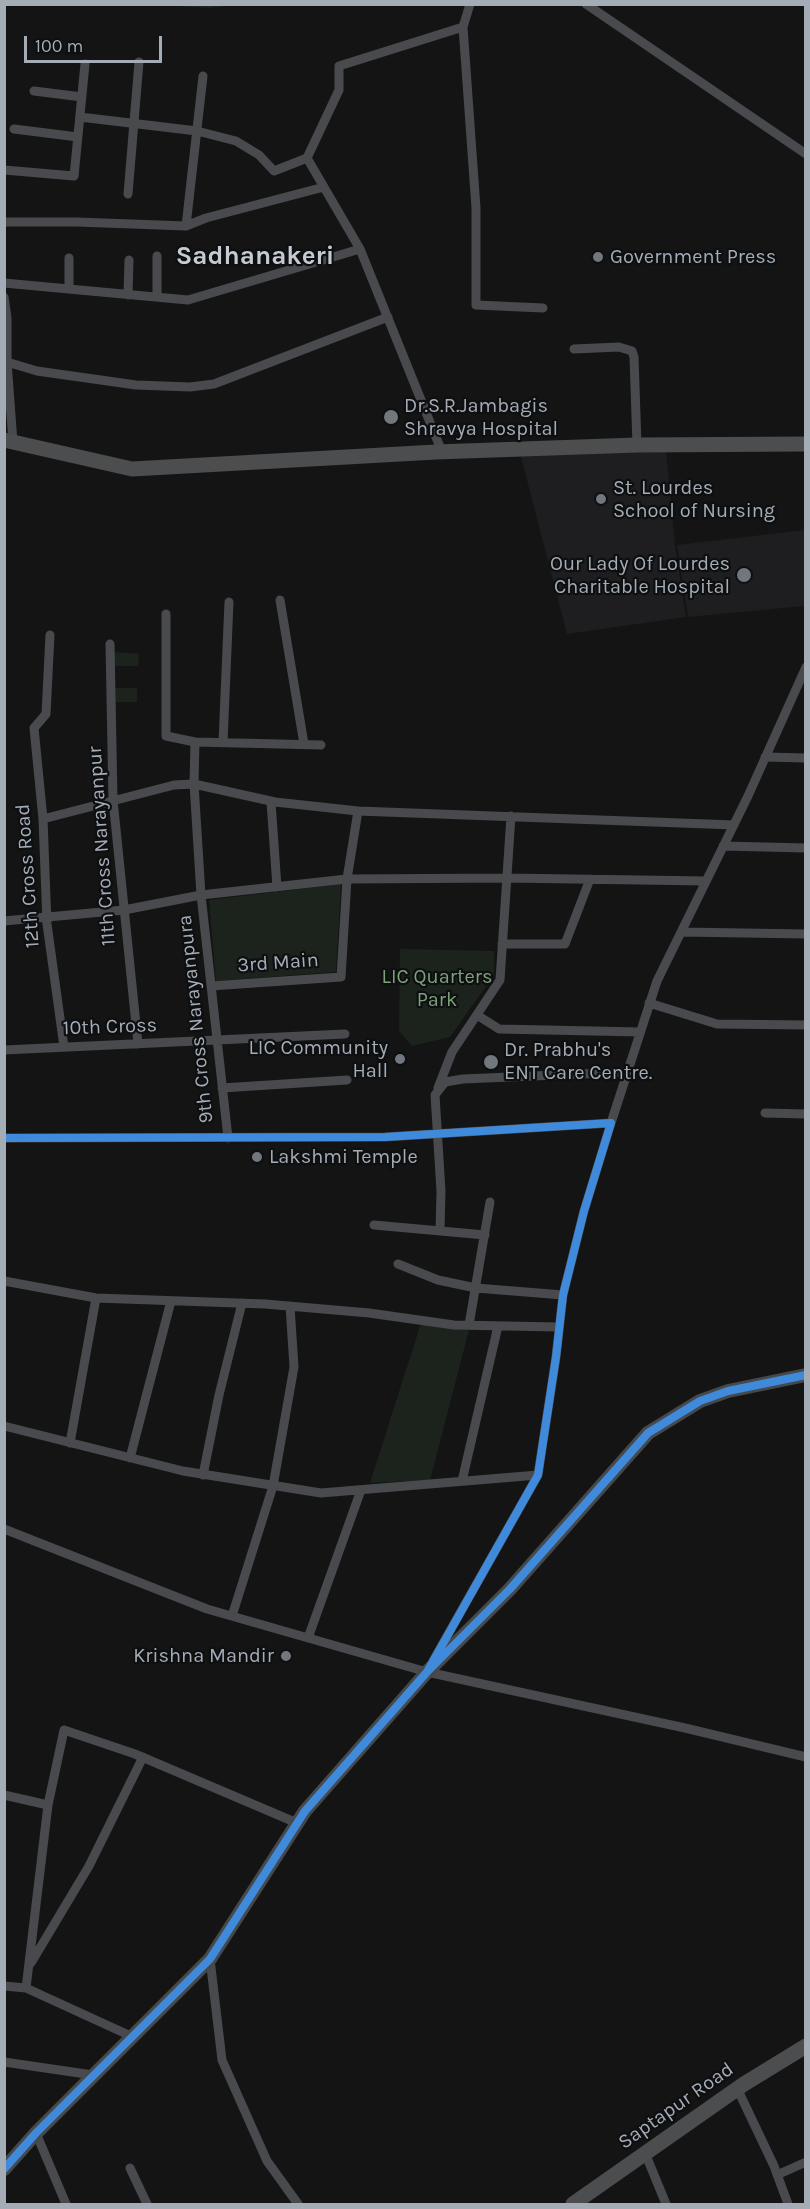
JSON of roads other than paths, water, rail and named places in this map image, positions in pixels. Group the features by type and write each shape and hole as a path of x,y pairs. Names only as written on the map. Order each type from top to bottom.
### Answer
{"main road":[{"path":"9,441 132,469 442,452 637,445 806,444"},
{"name":"Saptapur Road","path":"573,2205 737,2088 806,2046"}],"street":[{"path":"470,4 463,27 476,208 476,305 543,308"},
{"path":"586,4 806,154"},
{"path":"80,117 197,131 236,141 259,155 274,171 307,158 339,90 339,66 463,27"},
{"path":"128,194 139,62"},
{"path":"4,170 74,176 85,64"},
{"path":"186,226 203,76"},
{"path":"34,91 82,97"},
{"path":"14,129 78,137"},
{"path":"307,158 360,249 442,452"},
{"path":"4,222 186,226 206,218 324,187"},
{"path":"4,283 188,300 360,249"},
{"path":"157,256 157,297"},
{"path":"69,258 69,289"},
{"path":"128,295 129,260"},
{"path":"4,297 9,441"},
{"path":"7,362 37,371 136,385 190,387 214,384 388,317"},
{"path":"574,348 619,347 632,351 637,445"},
{"path":"280,600 304,744"},
{"path":"223,742 229,602"},
{"path":"166,614 166,736 195,742 321,745"},
{"name":"12th Cross Road","path":"50,635 46,714 34,728 43,819 46,918 64,1047"},
{"name":"11th Cross Narayanpur","path":"110,644 113,800 138,1044"},
{"path":"427,1672 538,1475 563,1294 610,1123 649,1003 657,981 734,825 806,667"},
{"name":"9th Cross Narayanpura","path":"195,742 194,784 201,895 228,1138"},
{"path":"765,757 806,758"},
{"path":"43,819 113,800 174,786 194,784 272,802 358,811 734,825"},
{"path":"272,802 277,887"},
{"path":"347,879 358,811"},
{"path":"440,1231 435,1095 452,1052 500,980 510,816"},
{"path":"723,846 806,848"},
{"path":"4,921 124,910 201,895 347,879 507,878 706,881"},
{"name":"3rd Main","path":"211,986 341,977 347,879"},
{"path":"502,944 565,944 590,879"},
{"path":"681,932 806,934"},
{"path":"649,1003 717,1024 806,1025"},
{"path":"477,1015 499,1029 640,1032"},
{"name":"10th Cross","path":"4,1050 345,1034"},
{"path":"435,1095 445,1082 463,1079 627,1072"},
{"path":"222,1088 346,1080"},
{"path":"765,1113 806,1114"},
{"path":"4,1138 228,1138 438,1134 610,1123"},
{"path":"469,1325 490,1202"},
{"path":"374,1225 485,1235"},
{"path":"398,1264 438,1280 476,1288 563,1294"},
{"path":"4,1281 96,1298 290,1306 469,1325 559,1327"},
{"path":"70,1443 96,1298"},
{"path":"130,1458 171,1301"},
{"path":"203,1475 219,1395 242,1303"},
{"path":"232,1616 273,1486 294,1366 290,1306"},
{"path":"462,1481 498,1326"},
{"path":"4,2169 36,2133 210,1959 305,1811 427,1672 510,1589 648,1433 700,1401 728,1391 806,1375"},
{"path":"4,1426 203,1475 321,1493 538,1475"},
{"path":"308,1638 361,1490"},
{"path":"6,1532 207,1609 427,1672 806,1756"},
{"path":"26,1988 48,1805 64,1730 143,1757 297,1824"},
{"path":"28,1968 89,1866 143,1757"},
{"path":"4,1795 48,1805"},
{"path":"210,1959 222,2060 267,2162 298,2205"},
{"path":"4,1986 26,1988 133,2037"},
{"path":"4,2062 93,2075"},
{"path":"737,2088 777,2175 788,2205"},
{"path":"36,2133 66,2205"},
{"path":"645,2153 666,2205"},
{"path":"777,2175 806,2162"},
{"path":"130,2168 147,2205"}],"place":[{"name":"Government Press","path":"598,257"},
{"name":"Dr.S.R.Jambagis Shravya Hospital","path":"391,417"},
{"name":"St. Lourdes School of Nursing","path":"601,499"},
{"name":"Our Lady Of Lourdes Charitable Hospital","path":"744,575"},
{"name":"LIC Community Hall","path":"400,1059"},
{"name":"Dr. Prabhu's ENT Care Centre.","path":"491,1062"},
{"name":"Lakshmi Temple","path":"257,1157"},
{"name":"Krishna Mandir","path":"286,1656"}],"district":[{"name":"Sadhanakeri","path":"255,257"}],"park label":[{"name":"LIC Quarters Park","path":"437,988"}]}
